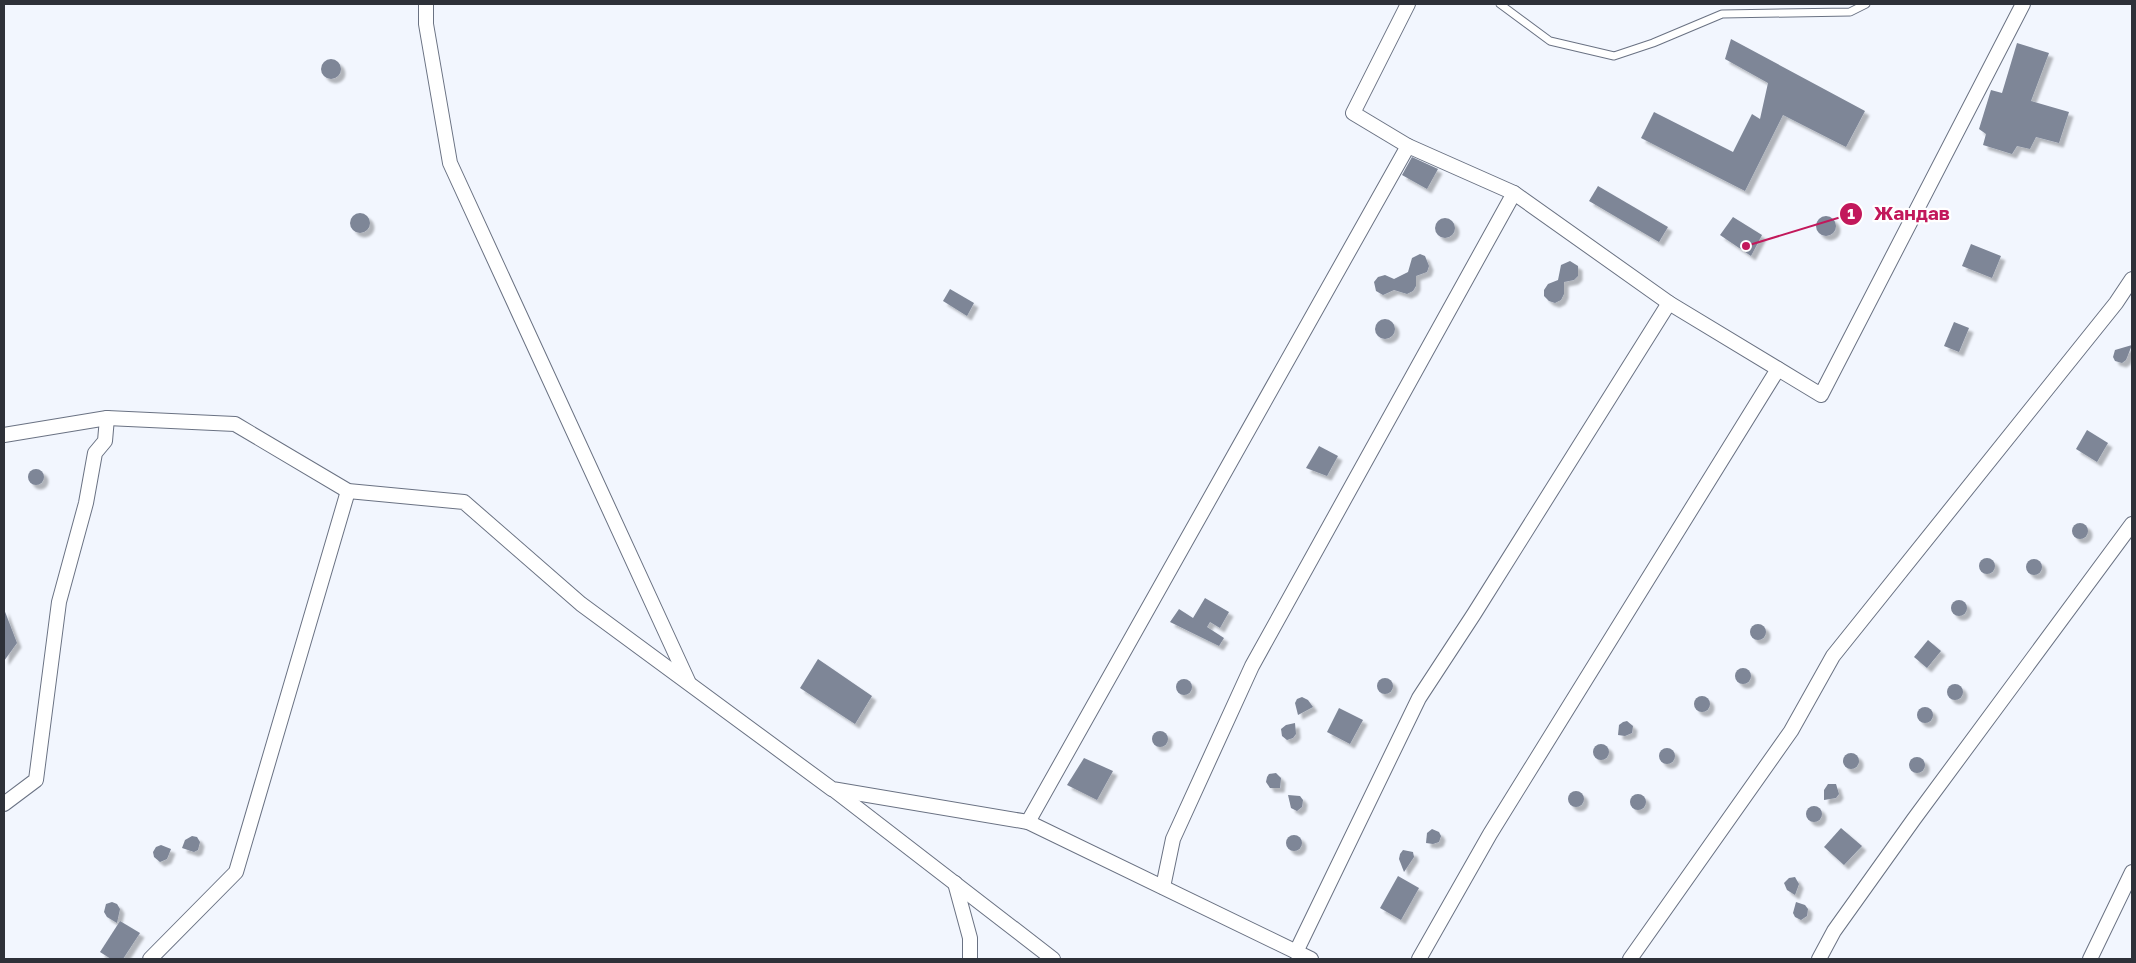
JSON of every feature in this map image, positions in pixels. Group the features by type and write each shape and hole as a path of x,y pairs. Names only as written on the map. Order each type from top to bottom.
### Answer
{"street":[{"path":"426,4 426,24 450,163 690,684"},
{"path":"1408,4 1353,113 1408,146 1514,193 1669,303 1821,395 2023,4"},
{"path":"1028,822 1408,146"},
{"path":"1163,887 1174,839 1252,666 1514,193"},
{"path":"1630,959 1792,731 1833,656 2110,310 2132,279"},
{"path":"1296,952 1419,698 1474,614 1669,303"},
{"path":"1419,959 1490,834 1778,369"},
{"path":"4,435 107,418 235,424 348,491 464,502 581,604 832,789 1053,959"},
{"path":"4,804 36,780 59,602 86,503 95,454 105,441 107,418"},
{"path":"150,959 236,872 348,491"},
{"path":"1819,959 1834,931 1914,819 2132,524"},
{"path":"832,789 1028,822 1311,959"},
{"path":"2090,959 2132,872"},
{"path":"955,883 970,938 970,959"}],"lane":[{"path":"1500,4 1550,41 1614,56 1654,43 1722,14 1850,12 1866,4"}],"building":[{"path":"1731,39 1865,111 1846,147 1783,115 1745,191 1641,138 1654,112 1733,152 1752,114 1760,119 1768,83 1725,59"},
{"path":"2017,43 2049,53 2031,101 2069,112 2059,143 2036,137 2030,149 2017,146 2012,154 1983,145 1986,134 1979,129 1991,90 2002,93"},
{"path":"331,59 338,62 341,69 338,76 331,79 324,76 321,69 324,62"},
{"path":"1412,157 1438,169 1427,189 1402,175"},
{"path":"1598,186 1668,227 1659,242 1589,201"},
{"path":"360,213 367,216 370,223 367,230 360,233 353,230 350,223 353,216"},
{"path":"1826,216 1833,219 1836,226 1833,233 1826,236 1819,233 1816,226 1819,219"},
{"path":"1733,217 1762,235 1751,256 1720,235"},
{"path":"1445,218 1452,221 1455,228 1452,235 1445,238 1438,235 1435,228 1438,221"},
{"path":"1971,244 2001,256 1992,278 1962,266"},
{"path":"1420,254 1425,256 1429,266 1427,272 1416,276 1416,286 1413,291 1407,294 1394,290 1383,295 1376,291 1374,282 1378,277 1385,275 1394,279 1408,272 1412,258"},
{"path":"1570,261 1578,266 1578,276 1574,280 1564,282 1564,294 1561,300 1555,303 1549,301 1544,296 1544,290 1548,284 1558,280 1561,265"},
{"path":"950,289 974,303 967,316 943,301"},
{"path":"1385,319 1392,322 1395,329 1392,336 1385,339 1378,336 1375,329 1378,322"},
{"path":"1954,322 1969,328 1959,352 1944,346"},
{"path":"2132,345 2126,360 2122,363 2115,361 2113,357 2115,350"},
{"path":"2087,430 2108,443 2097,462 2076,449"},
{"path":"1319,446 1338,456 1327,476 1306,468"},
{"path":"36,469 44,477 36,485 28,477"},
{"path":"2080,523 2088,531 2080,539 2072,531"},
{"path":"1987,558 1995,566 1987,574 1979,566"},
{"path":"2034,559 2042,567 2034,575 2026,567"},
{"path":"1205,598 1229,612 1220,628 1210,622 1207,627 1224,638 1219,646 1170,622 1179,609 1193,618"},
{"path":"1959,600 1967,608 1959,616 1951,608"},
{"path":"4,609 17,643 4,661"},
{"path":"1758,624 1766,632 1758,640 1750,632"},
{"path":"1928,640 1941,651 1927,668 1914,657"},
{"path":"818,659 872,696 855,724 800,688"},
{"path":"1743,668 1751,676 1743,684 1735,676"},
{"path":"1385,678 1393,686 1385,694 1377,686"},
{"path":"1184,679 1192,687 1184,695 1176,687"},
{"path":"1955,684 1963,692 1955,700 1947,692"},
{"path":"1702,696 1710,704 1702,712 1694,704"},
{"path":"1302,697 1308,700 1313,707 1298,715 1295,703 1297,699"},
{"path":"1925,707 1933,715 1925,723 1917,715"},
{"path":"1339,708 1363,720 1350,744 1327,732"},
{"path":"1627,721 1633,726 1632,733 1625,736 1618,735 1619,725"},
{"path":"1295,723 1296,734 1293,738 1287,740 1282,736 1281,729 1286,725"},
{"path":"1160,731 1168,739 1160,747 1152,739"},
{"path":"1601,744 1609,752 1601,760 1593,752"},
{"path":"1667,748 1675,756 1667,764 1659,756"},
{"path":"1851,753 1859,761 1851,769 1843,761"},
{"path":"1917,757 1925,765 1917,773 1909,765"},
{"path":"1084,758 1113,771 1097,800 1067,785"},
{"path":"1276,773 1281,778 1280,788 1270,788 1266,782 1267,777 1269,774"},
{"path":"1828,784 1836,784 1839,794 1836,798 1824,800 1824,790"},
{"path":"1576,791 1584,799 1576,807 1568,799"},
{"path":"1638,794 1646,802 1638,810 1630,802"},
{"path":"1288,795 1300,796 1303,800 1302,807 1297,811 1291,808"},
{"path":"1814,806 1820,808 1822,814 1820,820 1814,822 1808,820 1806,814 1808,808"},
{"path":"1841,828 1862,846 1844,865 1824,847"},
{"path":"1432,829 1439,832 1441,836 1439,842 1433,844 1426,843 1427,833"},
{"path":"1294,835 1302,843 1294,851 1286,843"},
{"path":"192,836 197,837 200,842 198,850 194,852 182,848 185,840"},
{"path":"161,845 171,849 167,859 160,862 154,857 153,852 156,847"},
{"path":"1403,850 1413,852 1414,857 1404,872 1399,859"},
{"path":"1398,876 1419,888 1401,920 1380,908"},
{"path":"1795,877 1799,884 1795,895 1787,890 1784,883 1789,878"},
{"path":"112,902 117,904 120,909 117,923 107,917 104,912 106,904"},
{"path":"1796,902 1805,905 1808,909 1807,916 1801,920 1795,917 1793,913"},
{"path":"120,921 140,933 123,959 111,959 100,952"}],"place":[{"name":"Жандав","path":"1746,246"}]}
